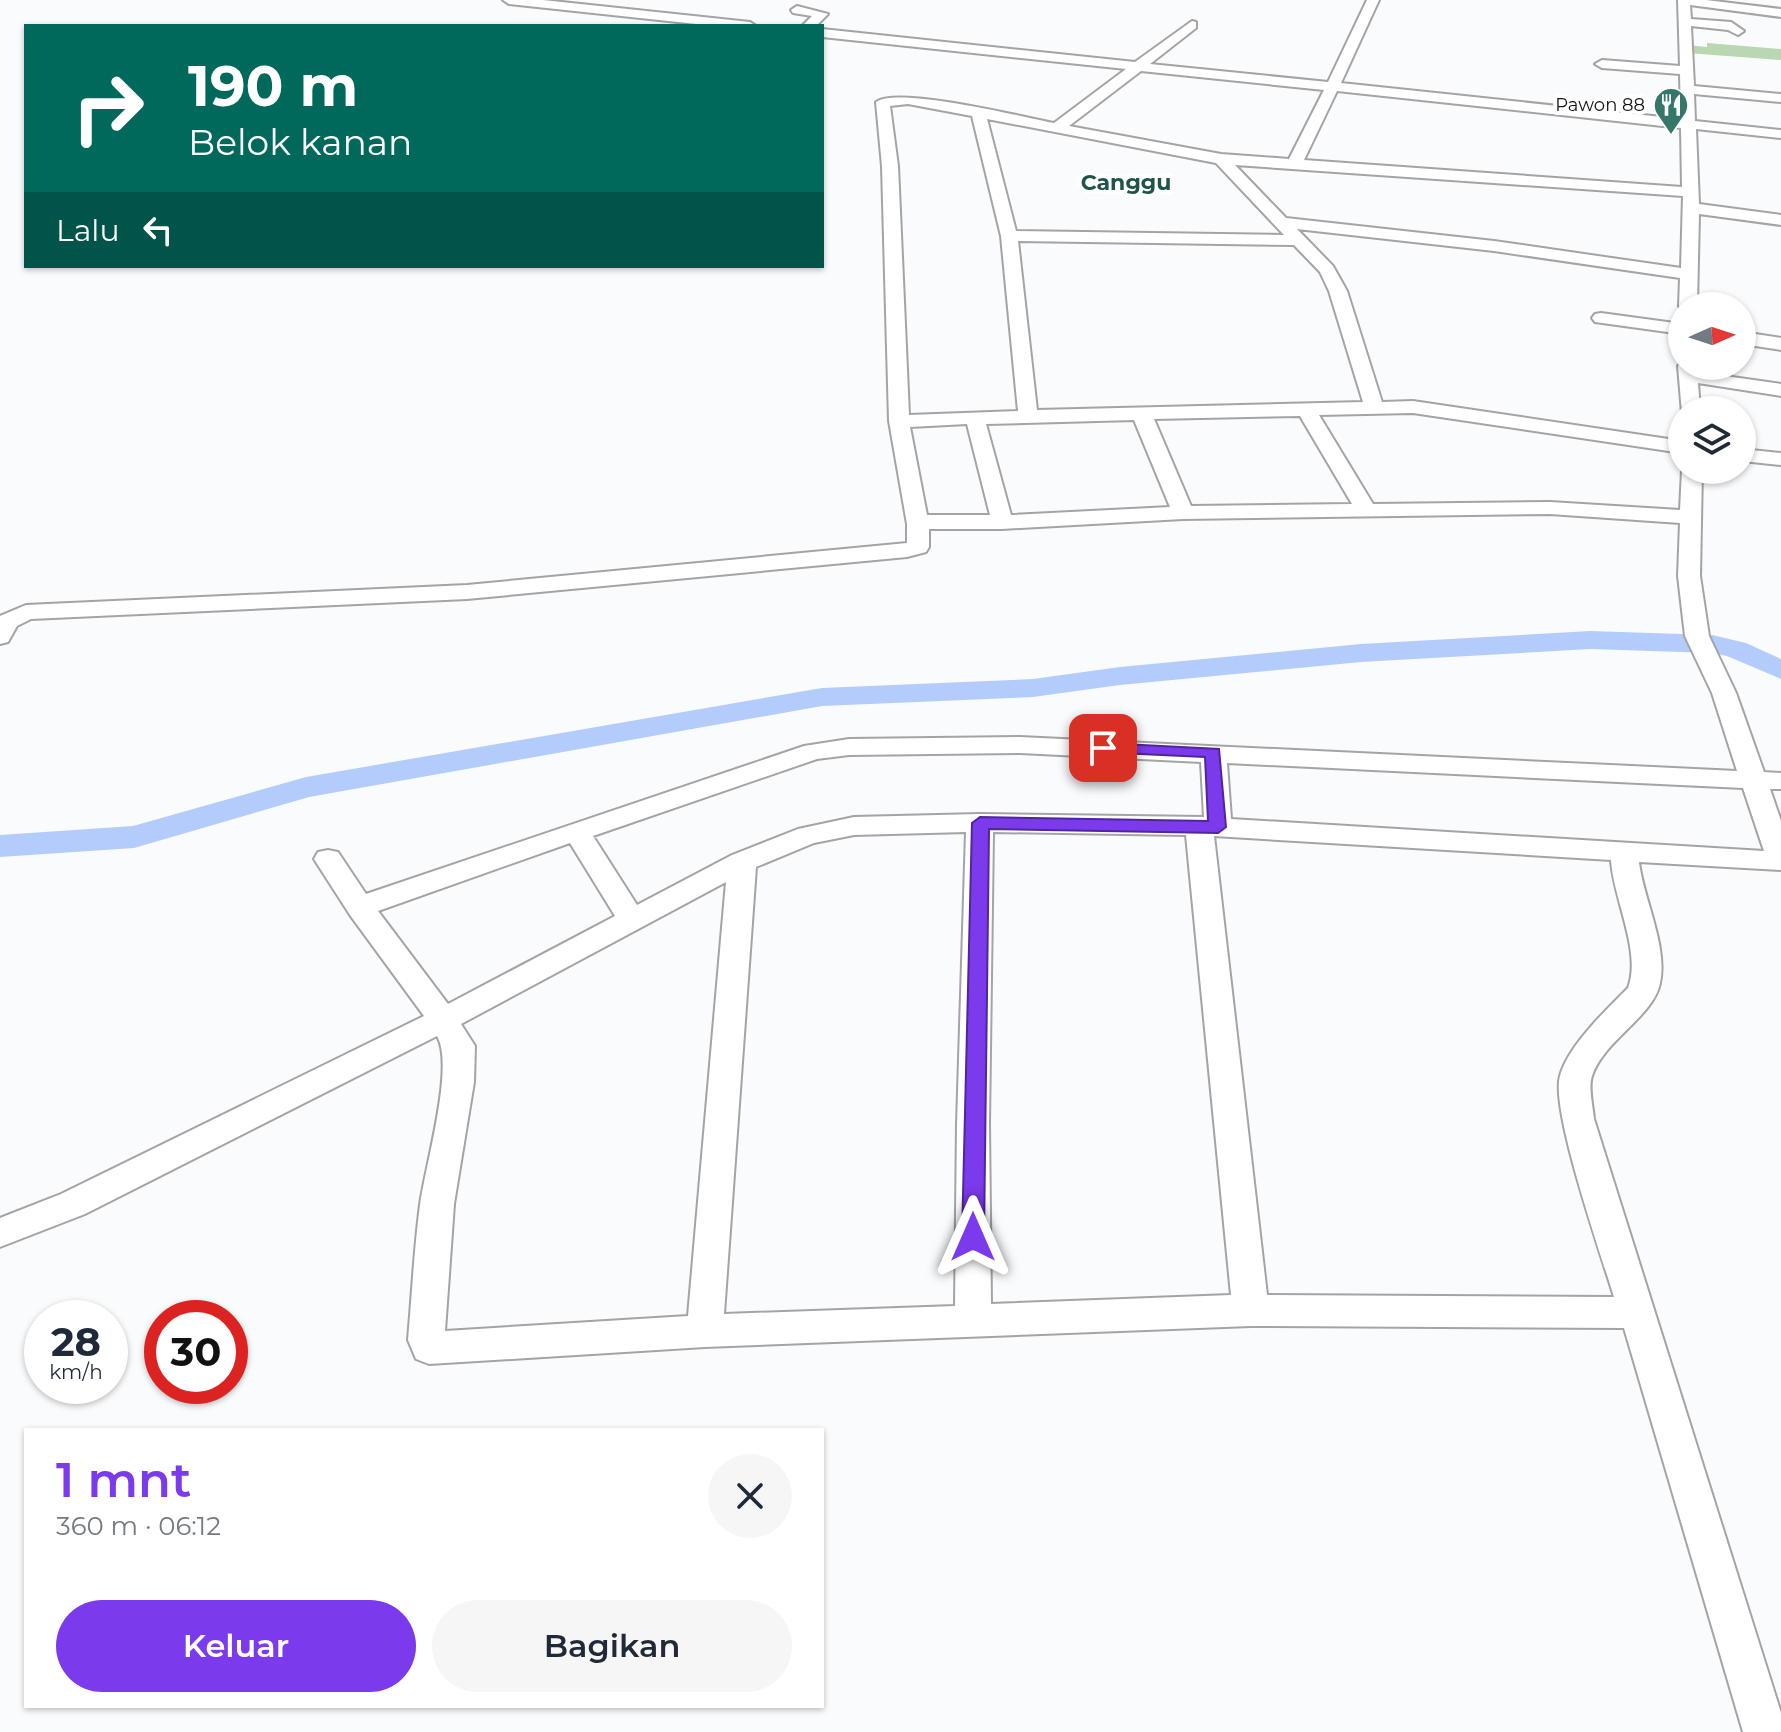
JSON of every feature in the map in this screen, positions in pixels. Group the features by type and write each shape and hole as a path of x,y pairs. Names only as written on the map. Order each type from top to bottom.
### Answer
{"street":[{"path":"509,0 731,24"},
{"path":"1295,163 1304,138 1325,103 1373,0"},
{"path":"1688,292 1690,124 1684,1 1781,13"},
{"path":"797,10 822,14 810,24"},
{"path":"1684,22 1731,26 1738,31"},
{"path":"1056,129 1192,25"},
{"path":"824,33 1781,134"},
{"path":"1602,64 1687,71"},
{"path":"1686,89 1781,98"},
{"path":"0,637 7,622 26,612 467,592 918,547 918,524 899,421 891,181 883,102 908,100 1221,159 1295,163 1691,200 1781,220"},
{"path":"979,114 1009,236 1028,416"},
{"path":"1221,159 1327,270 1338,291 1374,406"},
{"path":"1228,186 1236,193 1256,195"},
{"path":"1282,222 1494,246 1689,274"},
{"path":"1009,236 1299,240"},
{"path":"1601,318 1668,327"},
{"path":"1756,340 1781,344"},
{"path":"1732,380 1781,390"},
{"path":"899,421 1374,406 1449,411 1668,445"},
{"path":"1305,408 1366,510"},
{"path":"1141,413 1183,513"},
{"path":"975,418 1002,522"},
{"path":"1756,456 1781,459"},
{"path":"0,1233 73,1204 443,1020 742,862 808,835 854,826 980,823 1208,827 1781,861 1768,781 1702,646 1689,576 1692,484"},
{"path":"918,524 1183,513 1550,508 1646,512 1692,518"},
{"path":"360,908 394,893 813,752 849,747 1020,745 1768,781"},
{"path":"1213,753 1208,827 1251,1310"},
{"path":"973,1322 973,1124 980,823"},
{"path":"576,831 631,918"},
{"path":"1631,853 1625,859 1625,865 1643,940 1646,981 1641,994 1603,1032 1575,1077 1578,1119 1765,1732"},
{"path":"328,859 459,1046 460,1064 437,1204 427,1347 435,1349 705,1331 1251,1310 1638,1313"},
{"path":"705,1331 742,862"}],"green space":[{"path":"1707,43 1781,49 1781,60 1687,53 1686,45 1707,47"}],"waterway":[{"path":"0,846 134,837 306,787 822,697 1033,688 1120,676 1361,653 1590,640 1712,644 1736,649 1781,670"}],"place":[{"name":"Pawon 88","path":"1671,136"}],"district":[{"name":"Canggu","path":"1126,182"}],"route":[{"path":"973,1237 980,823 1218,827 1213,753 1103,748"}]}
